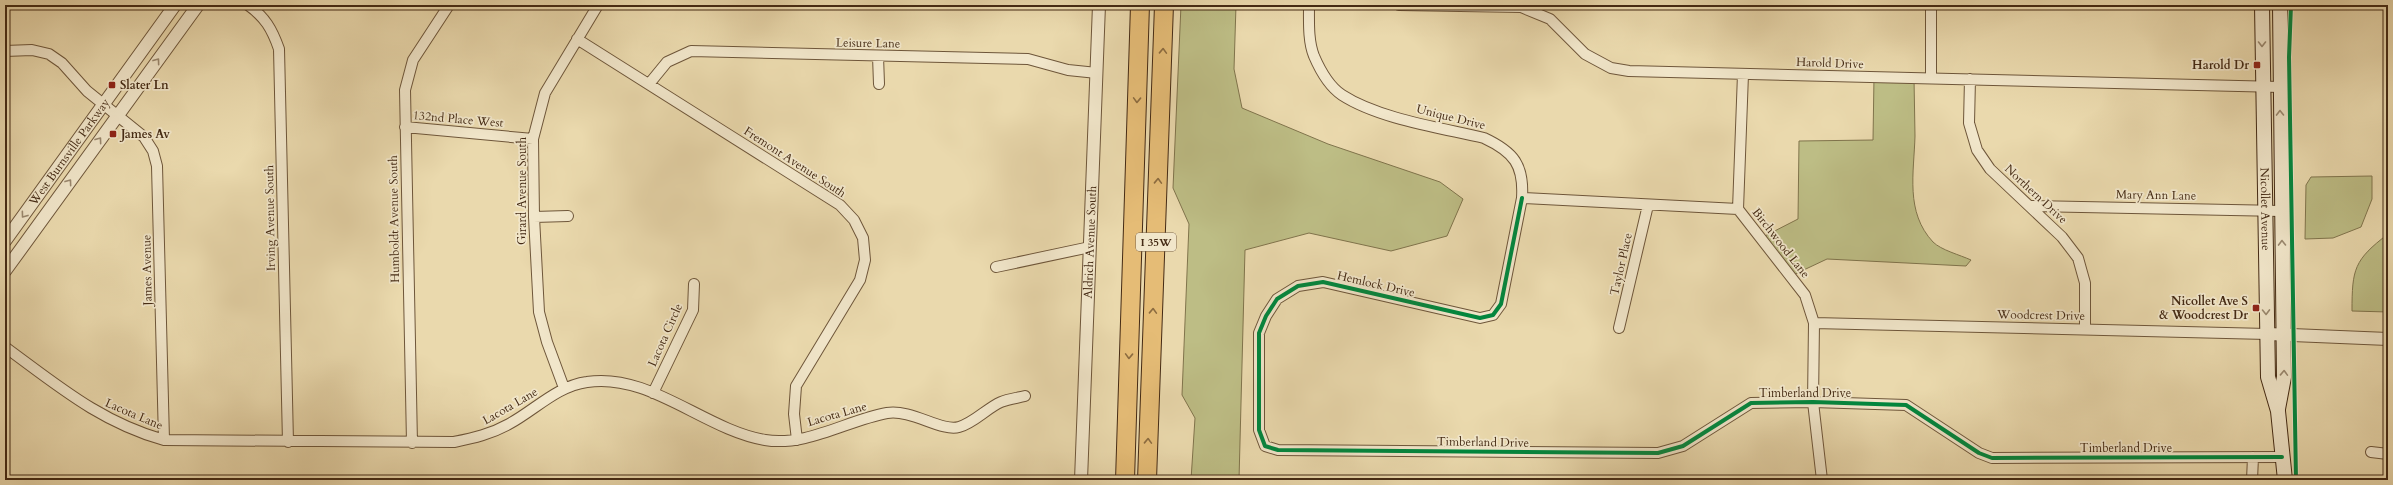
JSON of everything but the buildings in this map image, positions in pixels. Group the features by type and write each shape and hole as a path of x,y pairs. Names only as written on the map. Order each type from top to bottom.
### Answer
{"highway":[{"name":"I 35W","path":"1125,480 1140,5"},
{"name":"I 35W","path":"1147,480 1164,5"}],"main road":[{"name":"Nicollet Avenue","path":"2262,5 2262,86 2268,377 2278,411 2285,480"},
{"name":"Nicollet Avenue","path":"2278,411 2284,376 2281,211 2280,5"}],"street":[{"name":"West Burnsville Parkway","path":"5,241 175,5"},
{"name":"West Burnsville Parkway","path":"5,271 198,5"},
{"name":"Irving Avenue South","path":"248,5 263,16 273,32 279,48 288,442"},
{"name":"Humboldt Avenue South","path":"412,443 405,90 413,60 449,5"},
{"name":"Girard Avenue South","path":"564,388 547,342 539,312 534,217 533,139 545,93 598,5"},
{"name":"Aldrich Avenue South","path":"1081,480 1099,5"},
{"name":"Unique Drive","path":"1309,5 1309,32 1314,55 1325,76 1341,95 1372,110 1484,138 1499,145 1513,159 1522,173 1522,198"},
{"name":"Harold Drive","path":"1399,5 1521,7 1550,19 1585,54 1611,68 1630,71 2280,87"},
{"path":"1931,5 1931,78"},
{"name":"Fremont Avenue South","path":"577,38 840,205 854,220 863,238 865,260 860,280 796,386 794,414 797,440"},
{"name":"James Avenue","path":"5,51 32,50 49,54 62,63 87,91 144,137 153,150 157,166 164,440"},
{"name":"Leisure Lane","path":"649,84 667,62 691,52 1028,58 1068,70 1097,73"},
{"path":"878,56 879,84"},
{"name":"Birchwood Lane","path":"1743,74 1738,209 1805,295 1814,323 1813,402 1822,480"},
{"name":"Northern Drive","path":"1970,79 1969,123 1977,150 1990,169 2062,237 2078,258 2085,283 2085,329"},
{"name":"132nd Place West","path":"405,127 533,139"},
{"path":"1522,198 1738,209"},
{"name":"Hemlock Drive","path":"1278,450 1265,446 1259,430 1259,333 1266,316 1277,299 1298,286 1323,282 1480,318 1494,314 1501,304 1522,198"},
{"name":"Taylor Place","path":"1619,328 1648,205"},
{"name":"Mary Ann Lane","path":"2030,206 2281,211"},
{"path":"534,217 568,216"},
{"path":"996,267 1090,247"},
{"name":"Lacota Circle","path":"653,393 693,310 694,284"},
{"name":"Woodcrest Drive","path":"1814,323 2267,334"},
{"path":"2267,334 2388,339"},
{"name":"Lacota Lane","path":"5,347 93,411 140,433 164,440 412,443 454,442 485,435 510,424 564,388 586,382 609,380 632,384 740,435 767,441 797,440 888,413 914,415 947,427 959,427 1001,402 1025,396"},
{"name":"Timberland Drive","path":"1278,450 1658,453 1683,446 1751,403 1813,402 1906,405 1979,453 1992,458 2282,457"},
{"path":"2371,452 2388,454"},
{"path":"2252,480 2253,457"}],"green space":[{"path":"1181,5 1236,5 1234,69 1242,108 1328,144 1440,182 1463,199 1447,236 1391,251 1309,233 1245,250 1239,480 1191,480 1195,418 1182,395 1189,224 1173,188"},
{"path":"2384,5 2388,5 2388,73 2384,73"},
{"path":"1874,77 1914,78 1915,136 1913,192 1918,218 1924,230 1936,245 1971,260 1966,266 1827,259 1791,276 1761,238 1798,219 1799,141 1873,140"},
{"path":"2372,176 2372,199 2361,227 2333,238 2305,239 2306,185 2311,177"},
{"path":"2388,234 2388,312 2352,311 2354,275 2357,266 2368,251"}],"cycle path":[{"path":"2291,5 2289,57 2296,480"},
{"path":"1522,198 1501,304 1493,315 1480,318 1323,282 1298,286 1277,299 1266,316 1259,333 1259,430 1265,446 1278,450 1658,453 1683,446 1751,403 1813,402 1906,405 1979,453 1992,458 2282,457"}],"place":[{"name":"Harold Dr","path":"2257,65"},
{"name":"Slater Ln","path":"112,85"},
{"name":"James Av","path":"113,134"},
{"name":"Nicollet Ave S & Woodcrest Dr","path":"2256,308"}]}
